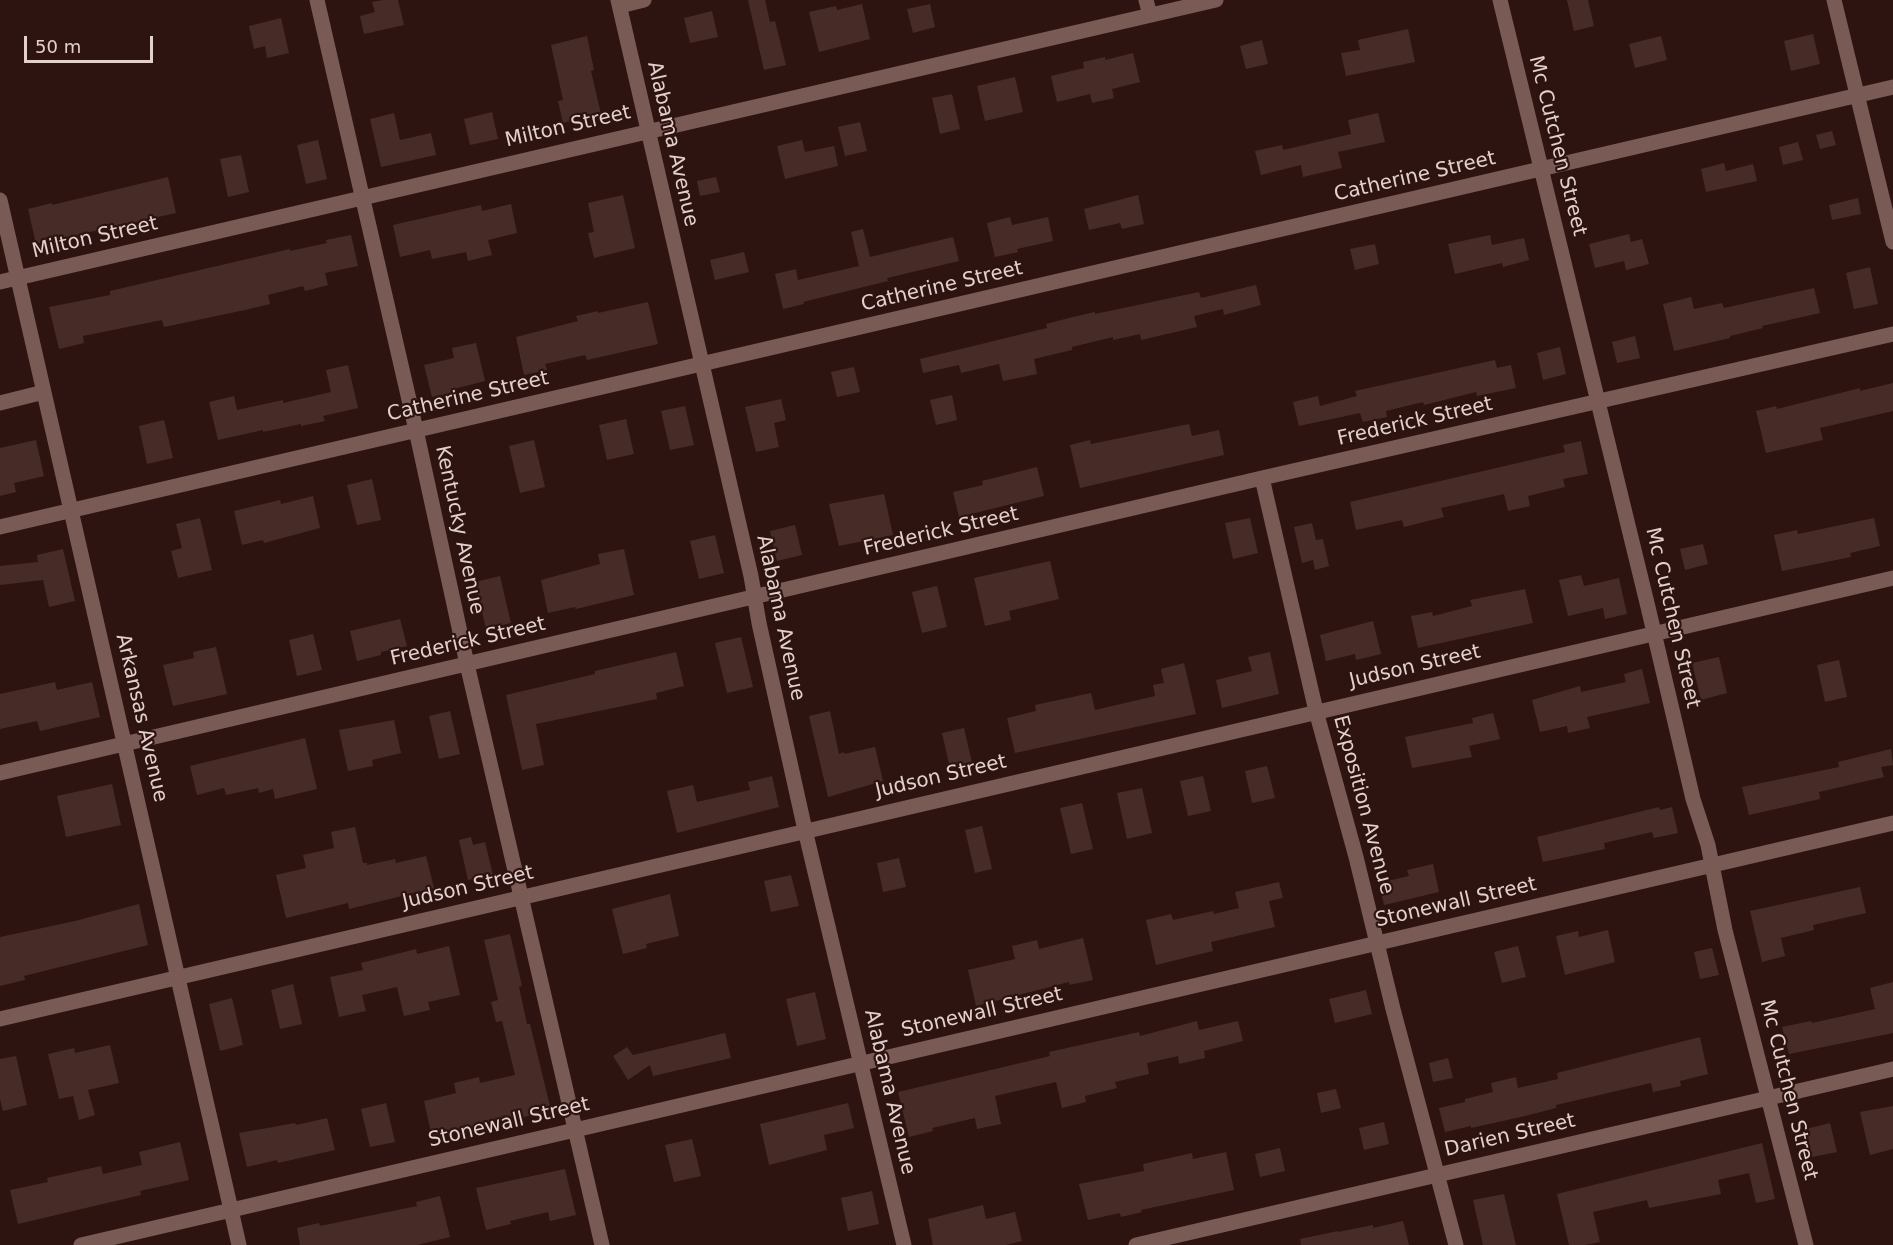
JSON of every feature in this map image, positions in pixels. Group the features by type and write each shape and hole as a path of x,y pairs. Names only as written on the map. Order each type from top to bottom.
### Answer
{"street":[{"name":"Kentucky Avenue","path":"317,0 416,430 466,664 602,1245"},
{"path":"619,3 644,0"},
{"path":"1146,0 1150,15"},
{"name":"Milton Street","path":"0,282 647,130 1216,0"},
{"name":"Mc Cutchen Street","path":"1500,0 1693,800 1708,845 1725,930 1806,1245"},
{"path":"1834,0 1893,242"},
{"name":"Alabama Avenue","path":"619,3 805,830 904,1245"},
{"name":"Catherine Street","path":"0,527 1893,87"},
{"name":"Arkansas Avenue","path":"0,200 239,1245"},
{"name":"Frederick Street","path":"0,773 1262,478 1893,334"},
{"path":"0,403 44,392"},
{"name":"Exposition Avenue","path":"1262,478 1316,711 1456,1245"},
{"name":"Judson Street","path":"0,1019 1893,578"},
{"name":"Stonewall Street","path":"81,1245 1893,823"},
{"name":"Darien Street","path":"1136,1245 1893,1069"}],"building":[{"path":"398,0 404,25 364,34 360,16 375,12 372,2"},
{"path":"748,0 765,0 770,22 775,21 786,65 764,70"},
{"path":"1567,0 1588,0 1594,26 1574,31"},
{"path":"862,4 870,39 819,52 809,12 836,6 837,10"},
{"path":"930,4 935,27 913,33 907,9"},
{"path":"712,11 718,37 690,43 684,18"},
{"path":"281,18 289,53 267,58 265,46 254,49 249,26"},
{"path":"1408,29 1415,62 1346,76 1341,53 1360,50 1358,40"},
{"path":"1813,34 1820,64 1791,71 1784,41"},
{"path":"587,36 594,70 591,71 601,114 563,123 558,101 563,100 551,45"},
{"path":"1661,36 1667,60 1635,68 1629,44"},
{"path":"1262,40 1268,64 1246,69 1240,46"},
{"path":"1133,53 1140,82 1112,89 1114,98 1092,103 1090,94 1057,102 1051,76 1084,68 1083,62 1105,57 1105,60"},
{"path":"1015,77 1023,112 985,121 977,86"},
{"path":"952,94 960,129 940,134 932,98"},
{"path":"492,112 498,139 470,145 464,119"},
{"path":"394,113 400,140 431,133 436,155 381,167 370,119"},
{"path":"1378,113 1385,142 1338,152 1342,168 1303,177 1301,165 1261,175 1255,151 1282,145 1283,150 1351,134 1348,120"},
{"path":"860,122 867,151 845,156 838,127"},
{"path":"1832,131 1836,145 1820,149 1816,135"},
{"path":"318,140 327,179 306,184 297,145"},
{"path":"802,140 805,152 834,146 838,166 785,179 777,146"},
{"path":"1798,142 1803,160 1783,165 1779,147"},
{"path":"241,155 249,192 228,197 220,159"},
{"path":"1724,163 1726,171 1753,164 1757,181 1706,192 1701,169"},
{"path":"168,177 176,213 36,244 28,209"},
{"path":"716,177 720,192 700,196 697,181"},
{"path":"623,195 635,248 594,258 588,233 594,232 588,203"},
{"path":"1138,195 1144,224 1122,229 1120,223 1089,230 1084,209"},
{"path":"1858,198 1861,214 1832,220 1829,205"},
{"path":"511,204 517,233 488,240 492,255 468,261 466,252 432,259 430,250 400,257 393,225 481,205 482,211"},
{"path":"1010,217 1012,225 1048,217 1053,241 1017,249 1018,252 995,257 987,223"},
{"path":"863,229 870,257 953,237 959,261 887,278 888,281 783,309 775,274 796,269 798,280 859,266 851,232"},
{"path":"1629,234 1631,242 1642,239 1649,264 1626,270 1624,261 1595,268 1589,244"},
{"path":"351,235 358,266 325,273 328,285 305,291 303,286 268,295 270,304 164,327 162,320 83,336 84,343 59,349 49,307 110,295 110,291 290,249 290,251 327,243 326,240"},
{"path":"1490,235 1492,245 1524,238 1529,260 1503,267 1502,263 1455,274 1448,244"},
{"path":"1375,244 1379,264 1355,270 1350,249"},
{"path":"744,252 749,272 715,280 710,260"},
{"path":"1870,267 1878,304 1854,309 1846,273"},
{"path":"1256,285 1261,305 1224,315 1223,309 1194,316 1197,327 1141,340 1140,334 1113,340 1113,337 1072,347 1072,350 1034,359 1037,374 1003,381 999,364 961,373 959,365 923,373 920,359 1047,328 1046,324 1199,292 1201,298"},
{"path":"1814,288 1820,313 1762,326 1763,328 1730,336 1730,338 1674,351 1663,304 1691,297 1694,309 1722,303 1724,308"},
{"path":"648,302 658,344 587,360 585,355 545,364 547,370 524,375 516,337 578,321 576,316"},
{"path":"1635,336 1640,358 1617,363 1612,342"},
{"path":"476,343 485,381 454,389 455,392 432,397 424,365 454,358 452,348"},
{"path":"1560,347 1566,374 1543,380 1537,353"},
{"path":"1495,360 1497,368 1511,365 1516,388 1477,396 1476,392 1424,405 1423,402 1386,411 1387,417 1363,422 1360,413 1299,426 1293,402 1318,396 1320,406 1357,396 1355,391"},
{"path":"348,365 358,408 323,416 325,421 263,432 263,430 218,440 209,402 234,396 237,410 331,392 326,370"},
{"path":"854,367 860,392 837,397 831,372"},
{"path":"1893,383 1893,411 1820,428 1823,440 1766,453 1756,411 1776,406 1777,409 1860,388 1860,391"},
{"path":"952,395 957,420 936,425 930,400"},
{"path":"781,399 786,420 774,423 779,447 756,452 745,407"},
{"path":"685,406 694,445 670,450 661,411"},
{"path":"626,419 634,454 607,460 599,425"},
{"path":"164,420 173,458 147,464 139,426"},
{"path":"1189,424 1192,436 1219,430 1224,455 1080,488 1070,445 1090,440 1091,444"},
{"path":"36,440 44,476 14,483 16,492 0,496 0,448"},
{"path":"534,440 545,487 520,493 509,446"},
{"path":"1581,441 1588,474 1563,479 1565,487 1528,496 1530,506 1508,511 1504,494 1441,508 1444,517 1404,527 1402,520 1356,530 1350,502 1565,452 1563,445"},
{"path":"1037,467 1044,496 959,517 953,492 983,485 982,481"},
{"path":"372,479 381,520 357,525 347,485"},
{"path":"884,494 893,535 839,546 829,504"},
{"path":"313,496 320,528 264,543 263,540 242,545 234,511 280,500 281,504"},
{"path":"200,518 212,570 178,578 171,551 182,548 176,524"},
{"path":"1250,518 1258,553 1233,559 1225,523"},
{"path":"1874,518 1880,546 1850,553 1851,557 1782,571 1774,535 1797,530 1798,534"},
{"path":"1312,523 1316,540 1323,539 1329,566 1315,570 1313,560 1302,563 1294,527"},
{"path":"795,525 802,555 777,561 770,531"},
{"path":"715,535 724,573 699,579 690,541"},
{"path":"1703,544 1708,564 1685,570 1680,549"},
{"path":"63,549 75,601 49,607 43,580 0,585 0,566 38,562 37,555"},
{"path":"624,549 634,595 576,609 575,607 548,613 541,580 600,564 598,554"},
{"path":"1050,561 1059,599 1009,611 1011,620 985,626 974,578"},
{"path":"1581,575 1584,586 1619,578 1627,614 1605,619 1603,608 1568,616 1559,580"},
{"path":"500,576 511,623 486,629 475,582"},
{"path":"937,586 947,627 922,633 912,592"},
{"path":"1525,589 1533,623 1418,648 1411,616 1432,612 1433,616 1472,606 1470,600"},
{"path":"400,619 407,646 357,661 350,631"},
{"path":"1373,621 1381,654 1356,660 1355,654 1326,661 1320,635"},
{"path":"313,634 322,670 297,676 289,640"},
{"path":"741,637 753,687 727,693 715,643"},
{"path":"216,647 227,694 173,706 163,665 194,658 193,652"},
{"path":"676,652 684,686 656,693 657,699 536,724 544,765 522,770 506,695"},
{"path":"1270,652 1279,694 1222,708 1216,680 1252,671 1248,657"},
{"path":"1719,657 1727,693 1701,700 1692,663"},
{"path":"1839,660 1847,697 1825,702 1817,665"},
{"path":"1184,663 1196,714 1015,753 1007,718 1036,711 1035,705 1091,693 1095,710 1155,696 1153,685 1164,683 1161,669"},
{"path":"1642,669 1650,703 1587,717 1590,728 1568,733 1567,726 1540,732 1532,700 1580,686 1581,692 1626,682 1624,674"},
{"path":"55,682 57,690 92,682 100,717 40,731 37,721 0,729 0,694"},
{"path":"450,711 460,754 439,759 429,716"},
{"path":"830,711 839,754 875,747 883,781 828,797 809,716"},
{"path":"1493,713 1500,739 1469,746 1472,757 1412,768 1405,737 1473,723 1472,718"},
{"path":"394,720 401,753 372,760 373,766 348,771 339,730"},
{"path":"964,728 972,763 950,768 942,733"},
{"path":"305,738 317,789 275,799 273,789 259,793 258,788 226,795 224,788 197,795 190,766"},
{"path":"1891,749 1893,765 1881,767 1884,777 1819,792 1820,799 1749,815 1742,787 1839,767 1838,762"},
{"path":"1267,766 1275,798 1252,803 1245,771"},
{"path":"772,776 779,807 677,833 667,791 693,785 697,802 750,790 748,782"},
{"path":"1203,776 1211,811 1188,816 1180,781"},
{"path":"112,784 121,825 66,837 57,796"},
{"path":"1142,788 1152,833 1127,839 1117,793"},
{"path":"1082,803 1093,849 1071,854 1060,808"},
{"path":"1659,807 1660,810 1672,807 1678,833 1654,838 1652,832 1604,843 1605,849 1543,862 1537,837"},
{"path":"982,826 992,869 975,873 965,830"},
{"path":"355,827 363,863 367,865 395,859 396,863 426,856 434,888 349,909 348,903 286,918 276,875 306,868 303,855 334,848 331,832"},
{"path":"471,837 473,845 485,842 493,875 468,880 459,840"},
{"path":"899,858 906,887 883,892 877,863"},
{"path":"1433,864 1439,892 1384,905 1379,883 1409,876 1407,870"},
{"path":"791,875 799,906 771,912 764,881"},
{"path":"1279,882 1283,898 1269,901 1275,927 1211,942 1213,951 1156,965 1146,920 1171,914 1173,920 1239,908 1235,892"},
{"path":"1860,887 1866,913 1813,925 1814,930 1781,938 1785,956 1762,962 1750,911"},
{"path":"670,894 679,936 646,944 647,948 623,954 612,909"},
{"path":"139,904 148,945 24,976 25,980 0,986 0,937"},
{"path":"1608,930 1615,962 1565,975 1556,936 1578,931 1579,937"},
{"path":"510,934 522,986 519,987 527,1024 530,1024 551,1110 465,1132 465,1130 432,1137 424,1101 456,1093 454,1083 479,1077 480,1083 515,1075 502,1021 496,1022 491,1002 498,1000 484,940"},
{"path":"1083,938 1093,980 1069,985 1069,982 976,1006 968,970 1015,959 1012,946 1037,940 1039,949"},
{"path":"449,946 460,995 428,1002 430,1010 404,1016 397,987 362,995 366,1011 339,1017 330,977 363,970 361,963 416,949 417,954"},
{"path":"1518,946 1526,977 1502,983 1494,952"},
{"path":"1712,948 1719,975 1700,979 1694,952"},
{"path":"1893,982 1893,1033 1789,1054 1782,1027 1875,1009 1870,988"},
{"path":"293,984 302,1024 280,1029 271,990"},
{"path":"1366,990 1372,1014 1335,1023 1329,999"},
{"path":"815,992 826,1039 797,1046 786,999"},
{"path":"232,998 243,1045 220,1051 209,1004"},
{"path":"1197,1021 1199,1030 1238,1021 1243,1041 1204,1051 1205,1058 1179,1064 1178,1056 1147,1063 1149,1074 1115,1082 1117,1088 1085,1096 1086,1102 1062,1108 1056,1082 995,1096 1001,1124 977,1129 975,1118 932,1128 933,1131 909,1137 898,1092 1050,1056 1049,1052 1139,1032 1140,1036"},
{"path":"725,1033 731,1058 653,1076 650,1065 628,1080 613,1056 627,1047 633,1055"},
{"path":"1700,1037 1708,1074 1680,1081 1681,1086 1653,1092 1651,1083 1556,1105 1556,1108 1525,1116 1445,1132 1439,1108 1493,1092 1491,1083 1516,1077 1518,1088 1558,1079 1557,1073"},
{"path":"110,1045 119,1083 88,1090 95,1115 79,1120 73,1096 59,1099 48,1054 74,1048 75,1053"},
{"path":"16,1056 27,1105 3,1111 0,1099 0,1059"},
{"path":"1448,1058 1453,1078 1433,1082 1429,1063"},
{"path":"1336,1089 1341,1108 1321,1113 1317,1093"},
{"path":"386,1103 395,1142 370,1147 361,1109"},
{"path":"848,1103 854,1128 824,1135 827,1150 769,1165 760,1124"},
{"path":"1893,1106 1893,1149 1870,1155 1860,1112"},
{"path":"327,1118 335,1150 278,1163 277,1160 247,1167 239,1133"},
{"path":"1384,1122 1389,1144 1364,1150 1359,1128"},
{"path":"1830,1123 1837,1152 1812,1157 1806,1129"},
{"path":"692,1139 701,1176 674,1182 665,1145"},
{"path":"180,1142 189,1180 140,1191 141,1195 18,1224 10,1190 48,1182 47,1178 101,1166 103,1174 142,1165 139,1152"},
{"path":"1762,1143 1775,1199 1756,1203 1749,1173 1718,1180 1721,1194 1649,1208 1647,1200 1593,1212 1600,1242 1569,1245 1557,1194"},
{"path":"1280,1148 1285,1171 1260,1177 1255,1154"},
{"path":"1226,1152 1234,1190 1141,1210 1142,1212 1121,1217 1120,1213 1088,1220 1079,1184 1144,1171 1143,1164 1192,1153 1193,1159"},
{"path":"565,1169 576,1215 550,1221 548,1212 510,1221 511,1224 486,1230 476,1188"},
{"path":"872,1191 879,1224 848,1231 841,1198"},
{"path":"1504,1194 1516,1245 1483,1245 1473,1200"},
{"path":"440,1196 450,1237 417,1245 300,1245 297,1228 319,1223 320,1226 417,1206 416,1202"},
{"path":"983,1205 986,1219 1015,1212 1022,1241 1006,1245 933,1245 928,1219"},
{"path":"1403,1221 1409,1245 1301,1245 1300,1239"}]}
